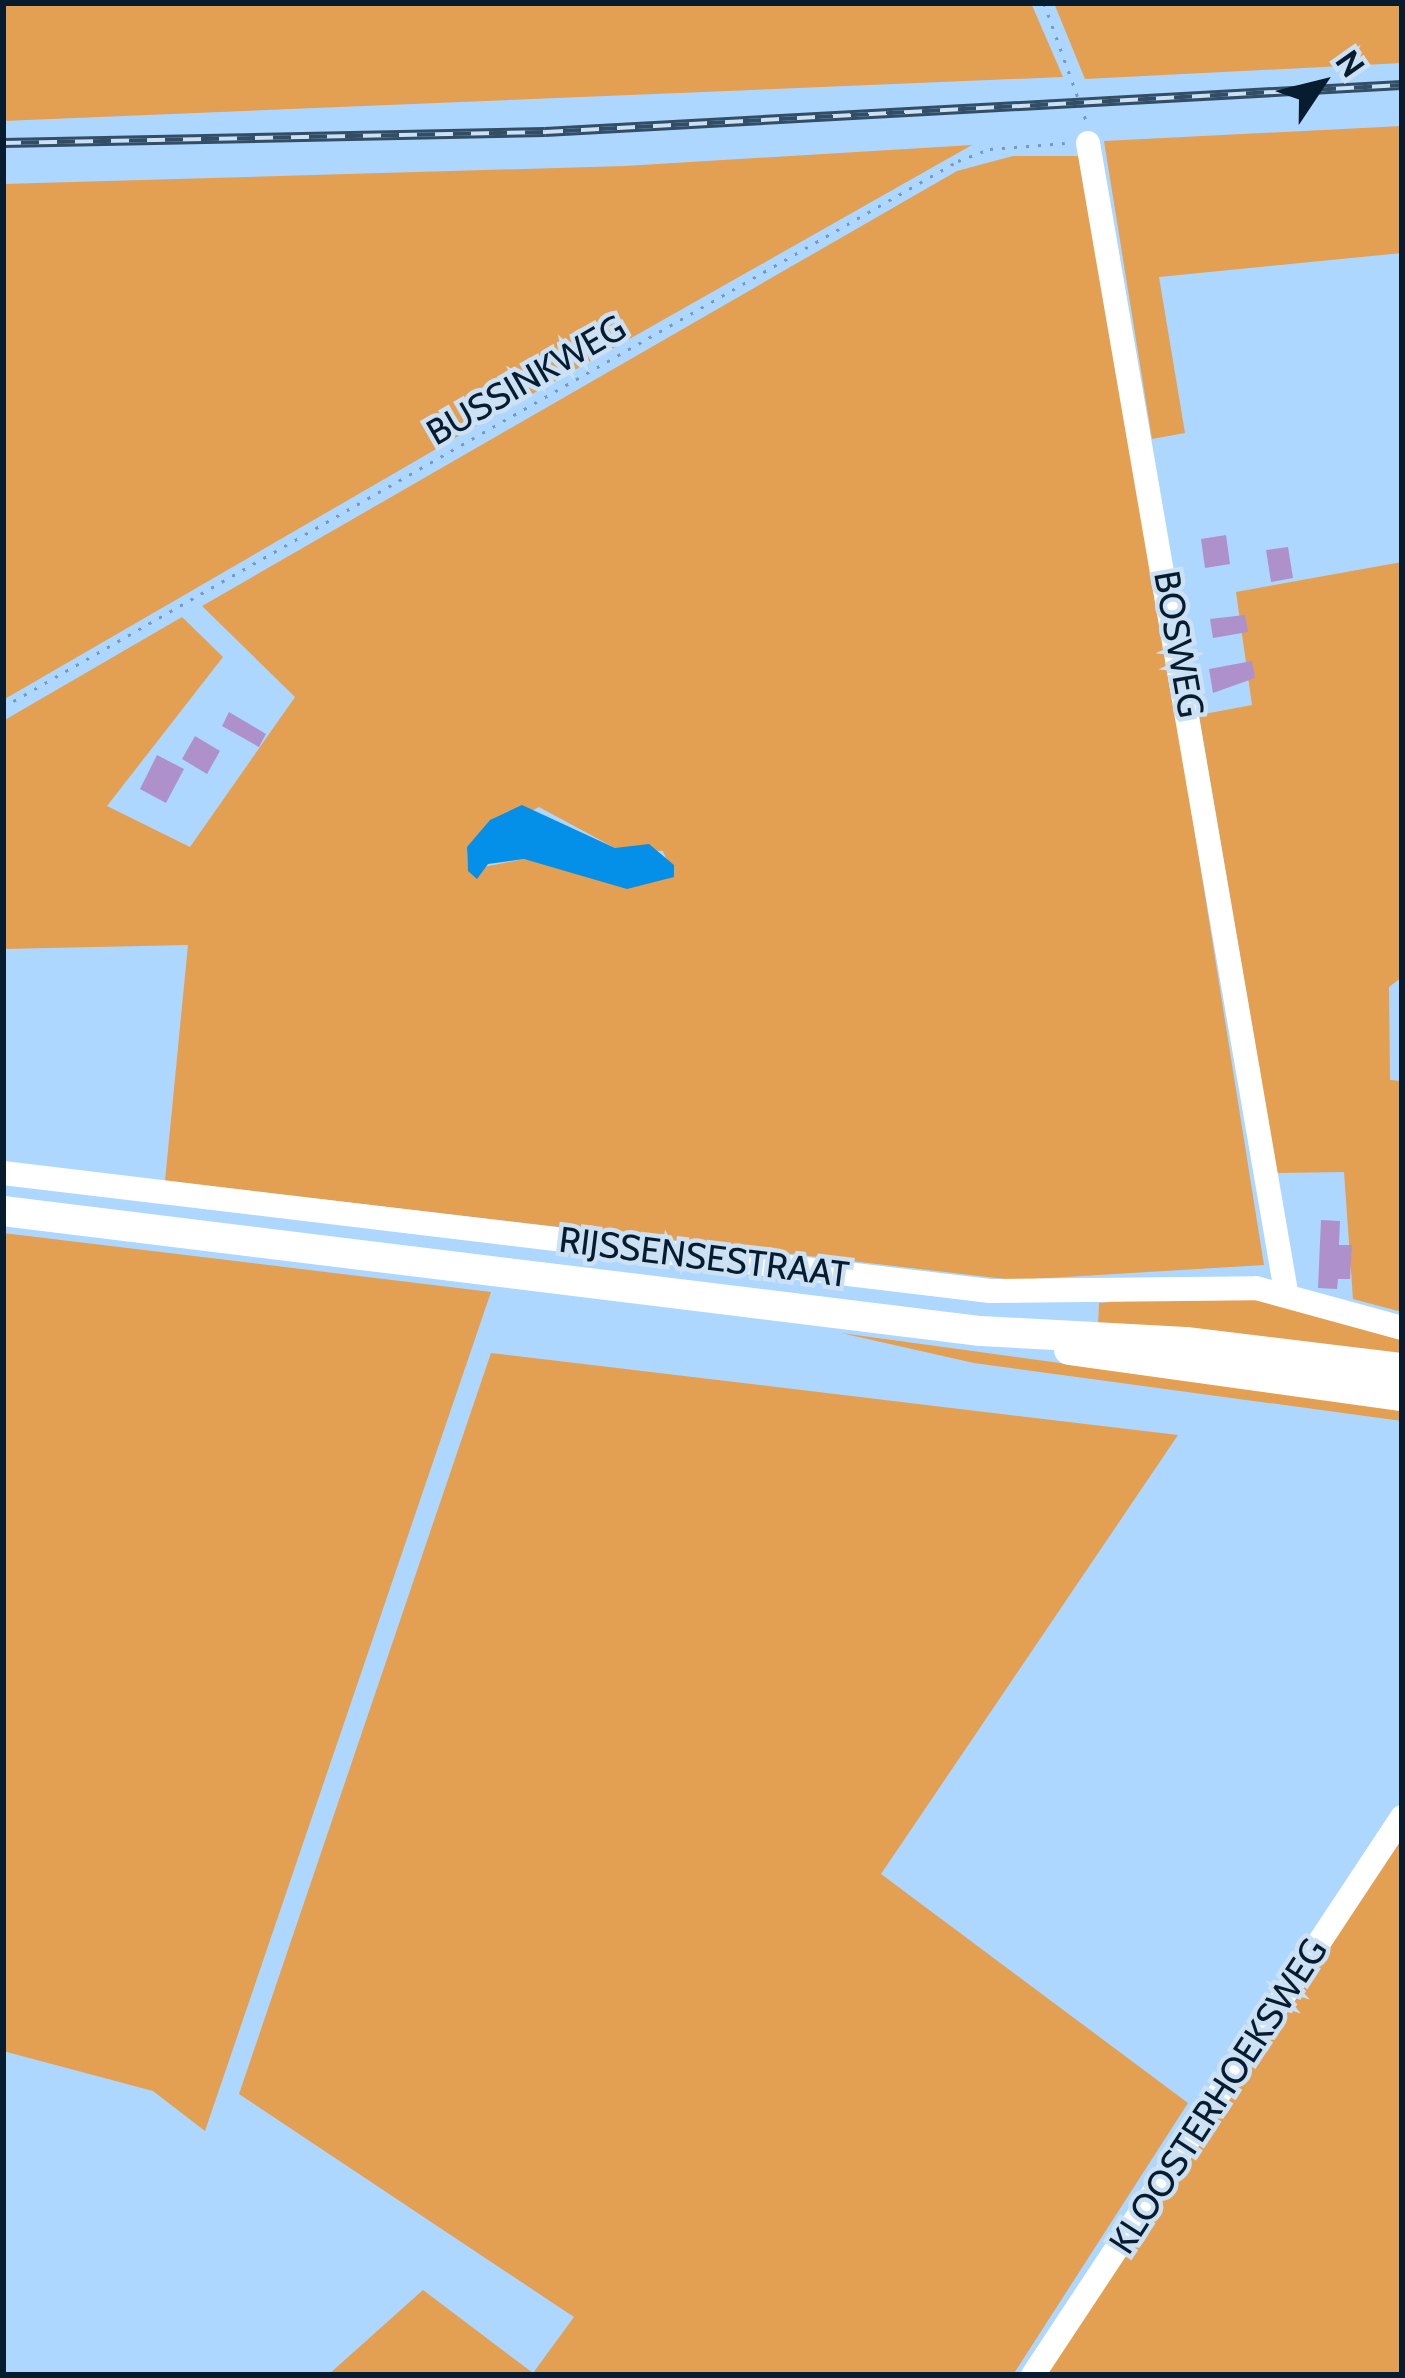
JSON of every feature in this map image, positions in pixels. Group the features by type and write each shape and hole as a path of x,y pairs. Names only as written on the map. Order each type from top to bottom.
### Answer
{"main road":[{"name":"RIJSSENSESTRAAT","path":"3,1211 981,1331 1186,1342 1402,1369"},
{"name":"RIJSSENSESTRAAT","path":"981,1331 1138,1366 1402,1396"}],"street":[{"name":"BOSWEG","path":"1088,143 1286,1292"},
{"name":"RIJSSENSESTRAAT","path":"3,1173 990,1292 1286,1292 1402,1328"},
{"name":"KLOOSTERHOEKSWEG","path":"1033,2375 1402,1816"}],"path":[{"path":"1044,3 1078,81 1088,143"},
{"name":"BUSSINKWEG","path":"3,707 958,161 1005,146 1088,143"}],"shaded area":[{"path":"3,3 1031,3 1063,77 3,121"},
{"path":"1054,3 1402,3 1402,63 1085,79"},
{"path":"1402,126 1402,253 1159,277 1185,433 1152,439 1104,141"},
{"path":"972,145 3,700 3,184 625,166"},
{"path":"1013,156 1087,156 1264,1265 1014,1280 165,1181 188,945 3,949 3,721 182,617 223,657 107,806 190,847 295,697 202,606 957,171","holes":["539,807 615,848 663,851 674,877 524,859 468,870 467,847"]},
{"path":"1402,562 1402,977 1389,987 1390,1080 1402,1081 1402,1312 1353,1299 1344,1172 1277,1173 1199,715 1252,705 1236,592"},
{"path":"3,1233 491,1292 205,2131 153,2091 3,2051"},
{"path":"1237,1291 1402,1334 1402,1361 1098,1327 1099,1303"},
{"path":"841,1333 1402,1410 1402,1421 974,1363"},
{"path":"491,1353 1178,1435 881,1874 1188,2103 1013,2375 328,2375 423,2290 533,2373 574,2317 239,2094"},
{"path":"1402,1829 1402,2375 1042,2375"}],"water":[{"path":"522,805 615,848 649,844 674,865 674,877 627,889 524,859 488,864 477,879 468,871 467,847 490,820"}],"building":[{"path":"1226,535 1230,564 1205,568 1201,539"},
{"path":"1288,547 1293,578 1271,582 1266,550"},
{"path":"1245,615 1248,632 1213,638 1210,619"},
{"path":"1252,661 1255,678 1213,693 1209,669"},
{"path":"229,712 266,734 259,747 222,726"},
{"path":"195,736 220,751 207,774 182,759"},
{"path":"157,755 184,769 166,803 140,789"},
{"path":"1321,1220 1340,1221 1339,1245 1352,1245 1350,1279 1338,1279 1337,1289 1318,1288"}],"railway":[{"path":"3,143 545,132 1402,85"}]}
